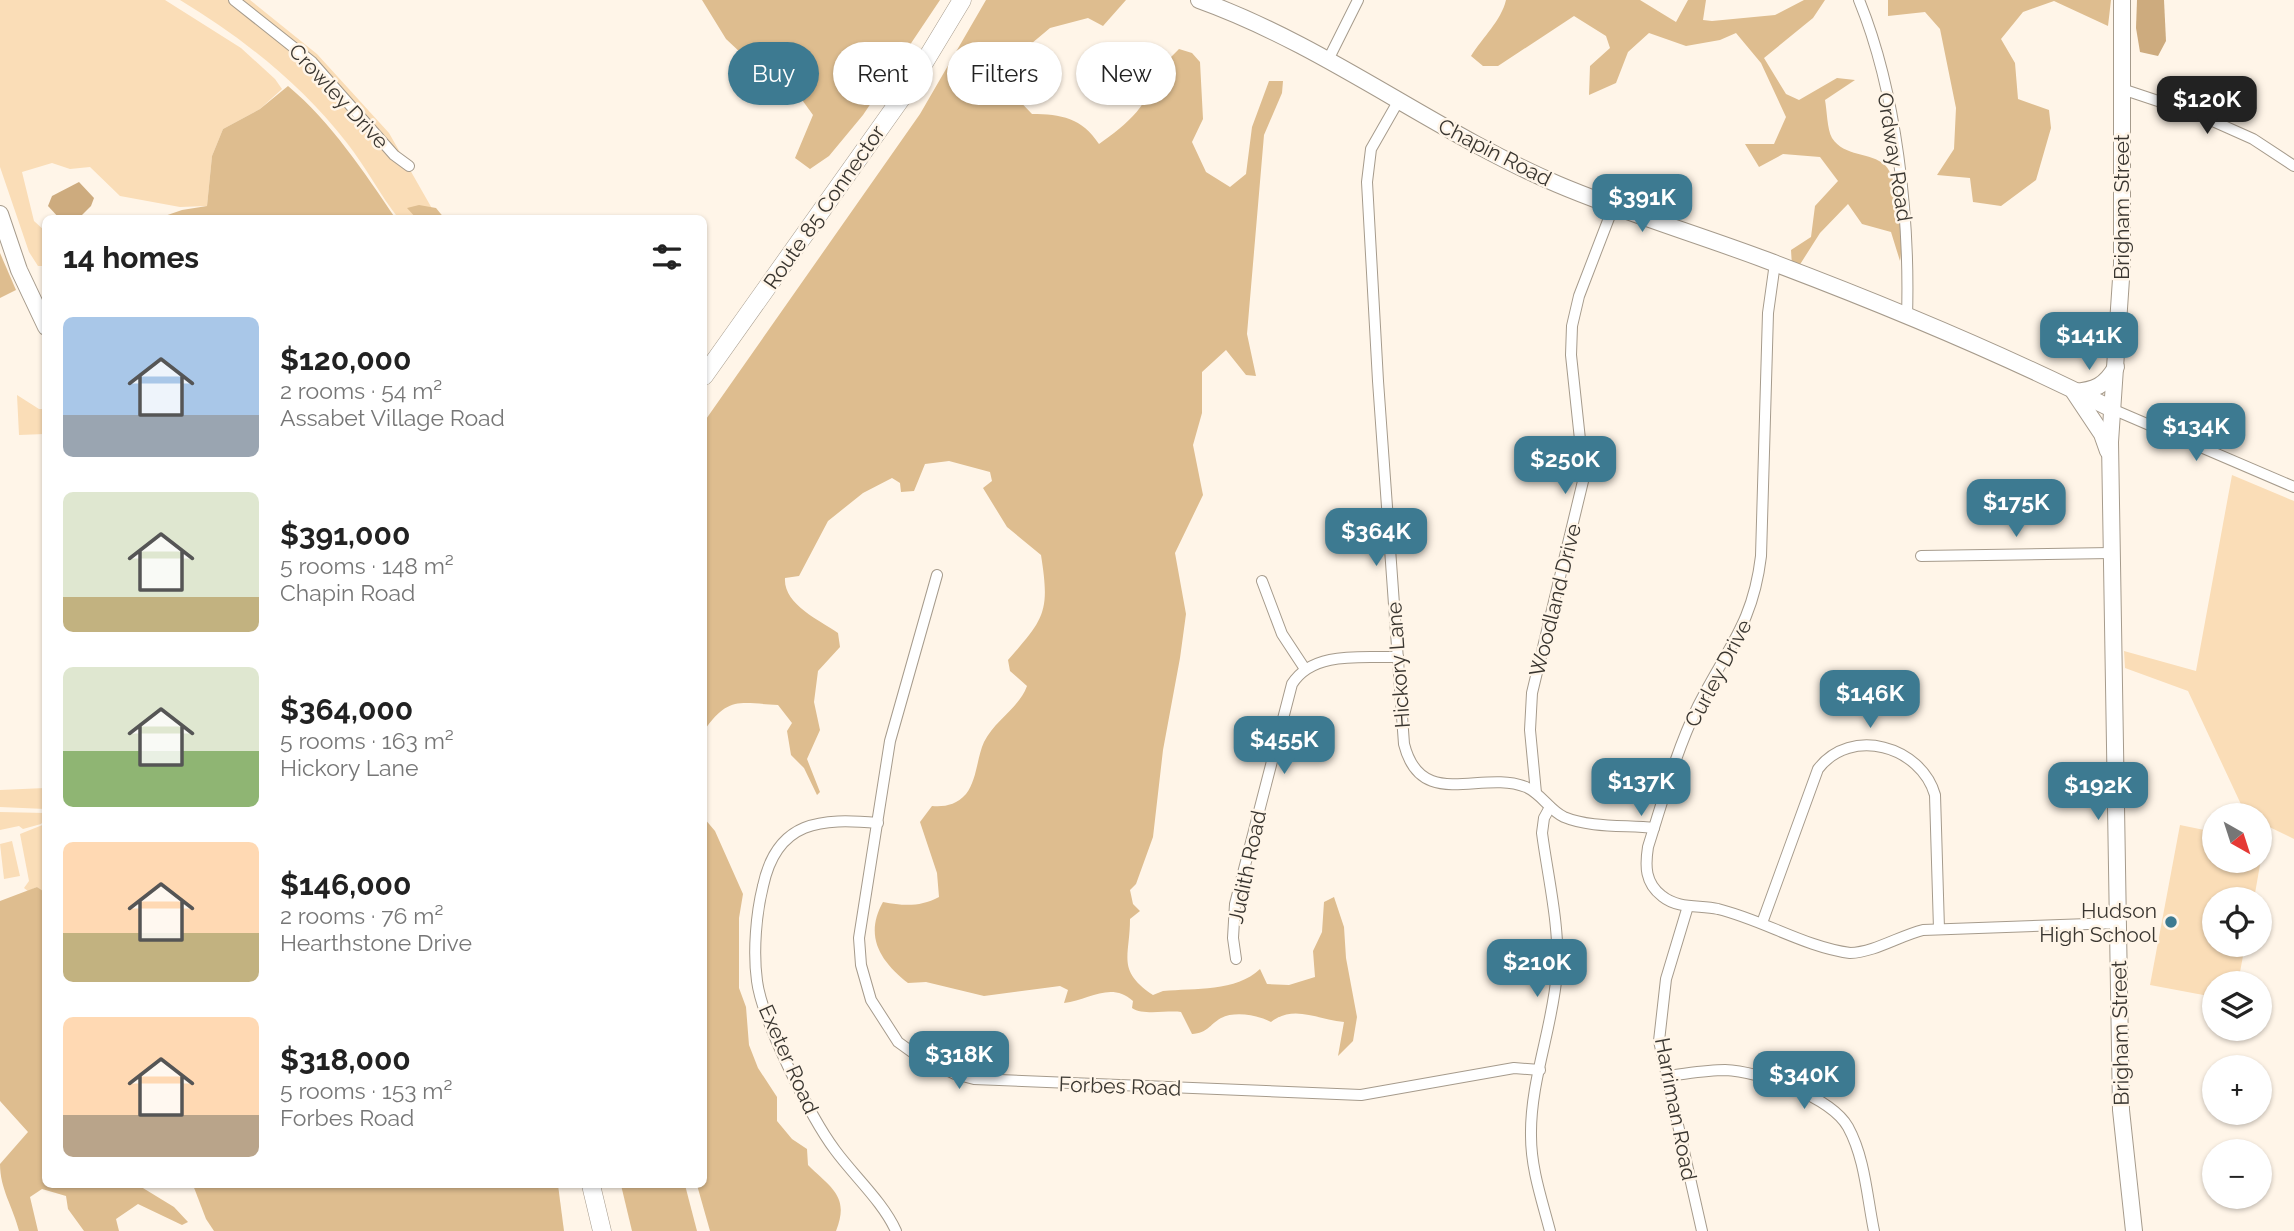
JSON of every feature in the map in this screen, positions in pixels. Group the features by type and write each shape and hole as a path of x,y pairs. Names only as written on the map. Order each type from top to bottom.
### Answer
{"main road":[{"name":"Route 85 Connector","path":"707,372 910,86 962,0"},
{"path":"592,1188 602,1231"}],"street":[{"name":"Crowley Drive","path":"234,0 312,62 394,156 410,166"},
{"name":"Chapin Road","path":"1199,0 1266,26 1329,58 1498,158 1614,205 1775,263 1907,317 2294,487"},
{"path":"1329,58 1358,0"},
{"name":"Ordway Road","path":"1859,0 1876,43 1906,216 1907,317"},
{"name":"Brigham Street","path":"2122,0 2122,264 2110,456 2123,1132 2134,1231"},
{"path":"2122,89 2214,121 2253,139 2294,166"},
{"name":"Hickory Lane","path":"1399,100 1371,149 1367,182 1376,355 1404,744 1415,770 1427,779 1442,784 1507,783 1536,793 1550,807 1573,820 1654,828"},
{"name":"Woodland Drive","path":"1536,793 1530,730 1532,693 1584,477 1572,355 1572,326 1579,296 1614,205"},
{"path":"0,214 19,270 42,319"},
{"name":"Curley Drive","path":"1775,263 1768,313 1761,555 1757,588 1745,623 1691,721 1646,857 1649,881 1664,898 1762,923 1850,954 1861,953 1900,936 1939,929 2118,923"},
{"path":"2074,392 2095,390 2109,380 2116,367"},
{"name":"Brigham Street","path":"2074,392 2102,434 2110,456"},
{"path":"1921,556 2111,553"},
{"name":"Forbes Road","path":"937,575 890,741 859,938 865,985 871,1000 898,1042 916,1055 955,1074 1006,1081 1361,1095 1514,1069 1540,1070"},
{"path":"1262,581 1282,634 1305,669 1331,660 1398,657"},
{"name":"Judith Road","path":"1236,959 1235,904 1288,696 1297,676 1305,669"},
{"path":"1762,923 1818,769 1827,757 1841,748 1856,744 1885,748 1898,754 1913,762 1931,782 1935,795 1939,929"},
{"path":"1550,807 1544,818 1542,833 1556,939 1557,971 1531,1138 1533,1164 1550,1231"},
{"name":"Exeter Road","path":"878,822 834,819 814,823 794,833 779,848 766,871 760,898 757,981 763,1007 824,1135 896,1231"},
{"name":"Harriman Road","path":"1688,906 1662,999 1659,1041 1702,1231"},
{"path":"1666,1076 1725,1070 1743,1073 1783,1085 1829,1106 1839,1114 1854,1139 1861,1160 1874,1231"}],"shaded area":[{"path":"0,0 165,0 241,48 275,79 282,89 260,109 223,129 212,156 207,206 180,207 120,196 90,167 70,169 52,163 22,172 34,221 42,228 42,266 38,266 29,252 0,167"},
{"path":"180,0 250,0 317,54 389,133 436,215 396,215 354,152 311,102 270,64 226,30"},
{"path":"702,0 940,0 912,42 833,42 833,105 870,105 829,156 810,169 795,158 813,115 806,105 819,105 819,42 729,42"},
{"path":"986,0 1126,0 1103,26 1088,18 1050,28 1033,42 962,42"},
{"path":"1506,0 1640,0 1676,22 1688,0 1706,0 1703,20 1712,21 1775,15 1804,0 1825,0 1813,18 1764,58 1786,94 1799,100 1837,78 1855,80 1825,100 1829,130 1837,144 1879,161 1890,173 1900,211 1900,261 1891,232 1862,224 1848,204 1820,233 1799,266 1792,266 1791,250 1811,237 1815,206 1838,181 1820,157 1783,154 1759,167 1745,144 1774,144 1786,117 1761,63 1736,33 1720,40 1686,46 1649,33 1628,52 1616,83 1589,95 1590,66 1610,48 1606,36 1574,16 1498,66 1483,66 1471,56 1496,22"},
{"path":"1888,0 2111,0 2108,26 2054,1 2023,12 2001,39 2015,63 2018,99 2049,110 2051,128 2036,180 2001,206 1973,202 1970,178 1937,175 1954,149 1956,108 1940,29 1925,12 1888,16"},
{"path":"2137,0 2164,0 2166,41 2158,56 2140,52 2136,28"},
{"path":"1179,49 1192,53 1200,62 1203,119 1192,142 1206,172 1230,187 1246,174 1252,127 1269,81 1283,81 1282,93 1264,135 1247,334 1256,376 1246,375 1226,350 1202,372 1202,413 1193,445 1203,495 1175,553 1186,614 1163,750 1153,837 1136,884 1130,890 1133,904 1140,911 1130,919 1128,962 1134,978 1153,995 1163,991 1227,985 1239,982 1260,969 1267,984 1289,985 1315,977 1313,951 1322,932 1324,902 1334,897 1344,927 1346,958 1357,1017 1353,1041 1338,1056 1344,1022 1306,1014 1288,1014 1271,1022 1240,1014 1227,1016 1202,1032 1192,1034 1181,1012 1137,1010 1132,1008 1133,1001 1116,992 1100,993 1064,1003 1068,990 1060,986 984,996 926,982 908,983 898,975 878,947 875,937 877,914 883,902 912,905 939,897 937,873 920,822 932,806 950,804 966,794 984,742 1027,686 1010,671 1008,660 1030,634 1042,613 1045,590 1041,555 1007,527 983,488 992,481 990,472 949,461 925,464 914,491 901,492 900,483 892,478 863,493 828,521 799,576 785,578 786,587 796,603 838,633 840,647 818,671 814,702 820,730 807,759 820,792 817,795 804,768 791,755 787,731 792,723 778,705 735,704 720,712 707,727 707,418 925,105 933,105 933,92 947,67 947,105 1023,105 1032,114 1052,115 1078,123 1099,144 1128,121 1142,105 1176,105 1176,52"},
{"path":"288,86 333,132 393,215 168,215 207,206 212,156 223,129 260,109"},
{"path":"79,182 94,198 91,206 82,215 56,215 48,206 52,196"},
{"path":"419,205 436,208 442,215 413,215 407,208"},
{"path":"0,253 16,290 0,298"},
{"path":"17,395 42,409 42,434 19,435"},
{"path":"2232,475 2294,501 2294,839 2272,828 2272,803 2240,803 2188,691 2125,668 2124,651 2196,671"},
{"path":"42,788 42,809 0,807 0,790"},
{"path":"0,812 42,813 41,824 23,829 19,826 0,830"},
{"path":"707,822 715,831 743,894 739,918 739,988 746,1007 749,1045 758,1068 777,1097 777,1121 792,1139 807,1149 808,1165 831,1187 841,1209 836,1231 710,1231 698,1188 707,1188"},
{"path":"42,825 42,891 37,887 28,891 24,888 29,881 20,834"},
{"path":"2180,825 2202,830 2202,873 2259,873 2256,887 2202,887 2202,957 2243,957 2240,971 2202,971 2202,995 2150,985"},
{"path":"12,841 20,876 4,879 0,844"},
{"path":"37,887 42,890 42,1188 143,1188 174,1207 188,1222 182,1225 138,1204 116,1219 119,1231 84,1231 68,1209 66,1196 42,1189 30,1197 38,1231 19,1231 4,1190 0,1164 28,1132 0,1101 0,901"},
{"path":"194,1188 558,1188 564,1231 214,1231 206,1219"},
{"path":"622,1188 686,1188 697,1231 632,1231"}],"place":[{"name":"Hudson High School","path":"2171,922"}]}
